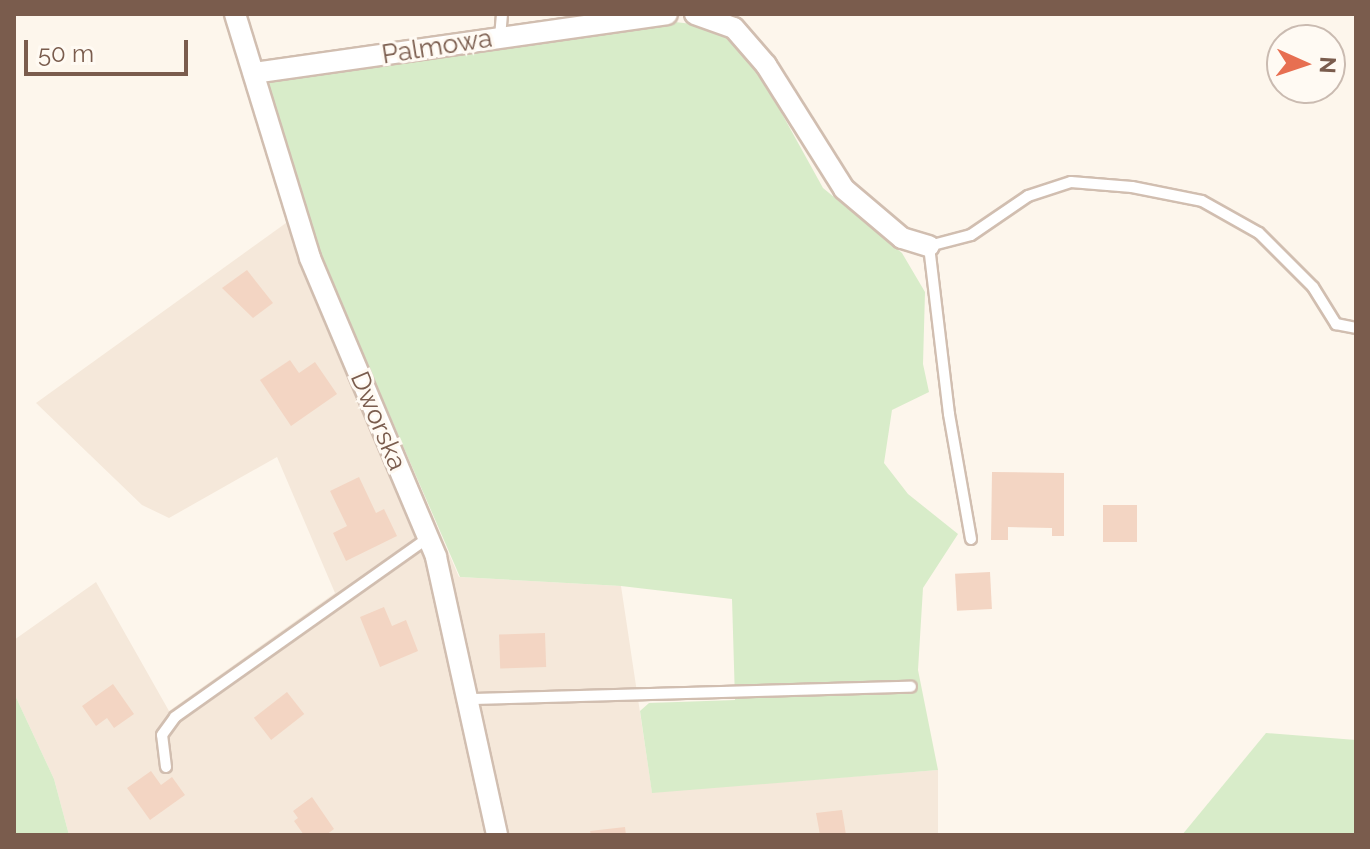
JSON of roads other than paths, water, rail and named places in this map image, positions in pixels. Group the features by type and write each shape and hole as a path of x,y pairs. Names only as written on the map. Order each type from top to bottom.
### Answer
{"street":[{"name":"Dworska","path":"235,14 310,258 428,538 470,699 497,835"},
{"name":"Palmowa","path":"254,73 667,14"},
{"path":"695,14 734,28 758,56 844,189 902,238 929,246"}],"lane":[{"path":"500,37 502,14"},
{"path":"971,539 949,414 929,246 971,235 1028,196 1071,182 1146,190 1202,201 1259,233 1313,287 1336,324 1356,328"},
{"path":"166,767 162,735 175,717 428,538"},
{"path":"470,699 911,687"}]}
